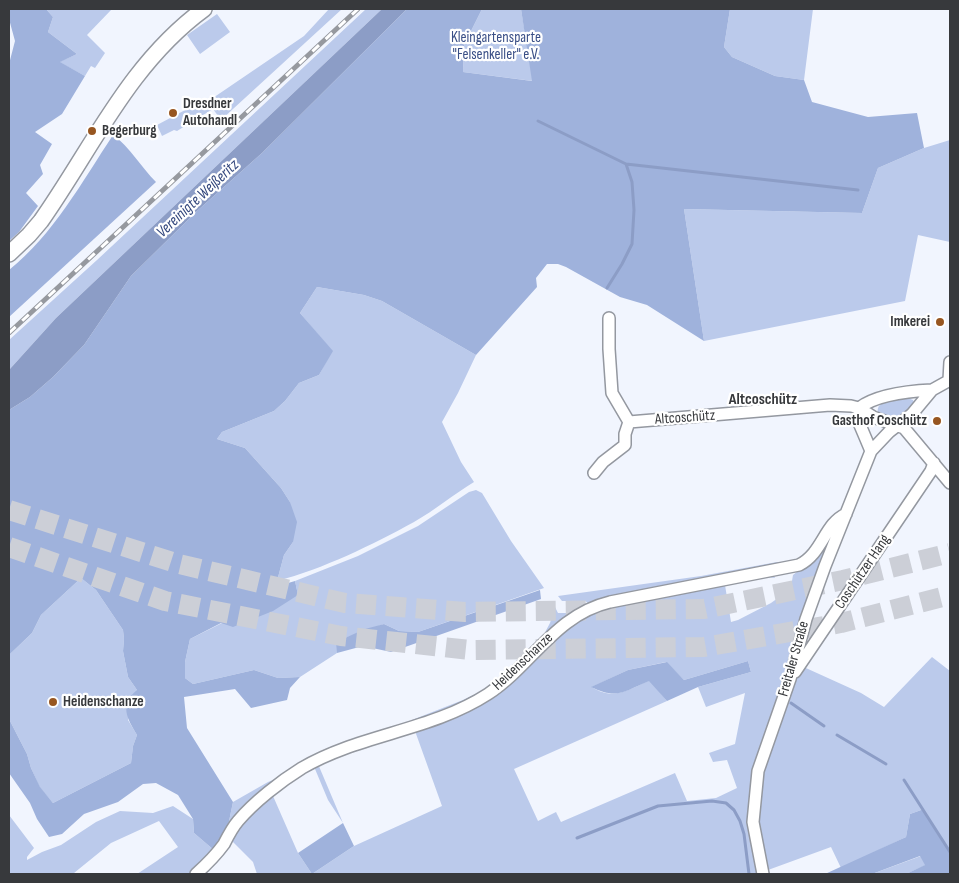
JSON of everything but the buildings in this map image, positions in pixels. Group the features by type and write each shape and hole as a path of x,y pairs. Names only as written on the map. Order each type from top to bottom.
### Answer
{"main road":[{"path":"9,254 30,235 41,221 121,96 144,65 174,33 204,9"}],"street":[{"path":"594,473 612,453 625,445 625,434 629,422 612,393 608,349 609,318"},
{"path":"932,390 915,391 878,398 866,402 859,408 860,425 871,451 889,432 912,414 932,390 950,380 950,362"},
{"name":"Altcoschütz","path":"629,422 830,405 859,408 873,417 899,425"},
{"path":"899,425 909,432 950,482"},
{"name":"Freitaler Straße","path":"763,874 753,822 758,771 790,679 806,619 871,451"},
{"name":"Coschützer Hang","path":"790,679 920,487 934,463"},
{"name":"Heidenschanze","path":"196,874 213,858 236,822 295,773 318,760 378,737 426,724 478,701 510,678 560,627 580,613 610,602 799,565 812,556 838,517 846,514"}],"green space":[{"path":"46,9 112,9 87,35 105,53 95,68 91,66 85,76 59,62 77,54 48,32 53,17"},
{"path":"329,9 342,9 221,120 213,109 177,131 174,130 162,136 157,125 204,100 207,102 304,36"},
{"path":"366,9 382,9 56,318 9,370 9,340"},
{"name":"Kleingartensparte \"Felsenkeller\" e.V.","path":"482,9 521,9 533,81 463,72 464,45"},
{"path":"730,9 813,9 804,80 775,76 732,57 724,47"},
{"path":"217,14 230,32 200,54 187,35"},
{"path":"950,140 950,242 918,235 905,301 704,341 684,209 862,213 878,168 924,148"},
{"path":"317,287 364,295 382,301 476,355 442,422 461,462 474,482 414,522 381,539 347,556 277,581 284,555 293,542 290,502 281,488 245,448 217,439 222,432 274,411 285,401 299,383 319,375 332,351 300,313"},
{"path":"908,398 913,400 912,407 897,419 878,413 878,408 884,403"},
{"path":"476,490 482,493 511,541 544,588 418,632 399,631 384,624 337,641 337,653 300,677 278,678 254,670 193,684 185,678 185,662 190,639 222,623 298,595 295,581 358,556 418,526 469,492"},
{"path":"836,526 837,528 823,561 829,563 797,664 861,693 884,707 932,657 950,671 950,852 924,809 910,814 906,837 841,868 831,847 768,870 768,874 312,874 354,846 442,806 415,731 483,701 517,675 562,630 575,621 607,605 754,579 725,585 731,622 738,620 771,603 782,595 792,581 793,575 814,558","holes":["748,661 751,672 698,687 706,707 745,693 735,744 709,753 713,762 727,760 737,788 716,798 687,801 675,773 561,822 556,812 538,821 514,769 667,701 650,680 614,694 592,687 628,670 666,662 684,680"]},
{"path":"777,562 793,564 591,605 585,601 562,601 558,596 701,576"},
{"path":"81,578 96,590 123,630 123,651 128,677 137,690 128,720 137,735 133,746 131,763 53,803 40,788 27,754 9,719 9,655 32,633 41,615"},
{"path":"555,607 558,613 567,613 570,609 580,609 485,693 413,724 412,720 484,690 503,676 542,638 550,623"},
{"path":"318,764 343,823 328,800 315,769 303,774 273,796 298,853 312,874 257,874 253,862 230,839 257,806 281,786"},
{"path":"285,775 227,831 233,802 268,782"},
{"path":"173,806 193,819 194,833 215,851 203,864 189,874 137,874 178,847 159,821 111,843 74,874 9,874 9,815 34,848 27,857 27,860 61,845 96,822 120,811 153,813"},
{"path":"921,856 926,865 906,874 872,874"}],"shaded area":[{"path":"9,9 46,9 53,17 48,32 77,54 60,62 85,76 62,114 35,132 52,144 40,165 43,174 26,193 38,206 19,232 9,241 9,64 15,41 9,19"},
{"path":"407,9 482,9 464,45 463,72 532,81 521,9 730,9 724,47 732,57 775,76 804,80 812,102 868,117 917,113 924,148 878,168 862,213 684,209 704,341 647,305 620,297 558,264 547,264 536,278 537,287 476,355 382,301 364,295 317,287 300,313 333,351 319,375 299,383 285,401 274,411 222,432 217,439 245,448 281,488 290,502 297,522 293,542 284,555 277,581 278,586 295,581 298,595 273,611 233,627 221,623 190,639 185,662 185,678 193,684 254,670 278,678 300,677 290,688 287,700 251,708 235,689 184,697 187,728 233,802 227,831 215,851 194,833 193,819 178,795 156,783 143,784 118,802 84,814 62,834 49,837 37,819 30,803 9,773 9,719 27,754 40,787 53,803 131,763 133,746 137,735 130,723 126,706 131,696 137,690 128,677 123,651 123,630 96,590 81,578 41,615 32,633 9,655 9,410 30,397 53,377 84,345 131,276 197,211 262,153"},
{"path":"113,135 125,145 156,182 9,317 9,270 25,256 53,224"},
{"path":"540,590 541,599 391,652 363,646 337,653 336,642 365,629 384,624 399,631 418,632"},
{"path":"748,661 751,672 698,687 667,701 649,681 621,693 608,693 591,687 628,670 667,662 684,680"},
{"path":"924,809 950,852 950,873 906,874 925,865 920,856 872,874 825,874 906,837 910,814"},
{"path":"343,823 354,846 312,874 298,853"}],"water":[{"name":"Vereinigte Weißeritz","path":"382,9 407,9 262,153 197,211 131,276 84,345 53,377 30,397 9,410 9,370 56,318"}],"waterway":[{"path":"538,121 626,164 858,190"},
{"path":"607,288 632,244 634,210 632,182 626,164"},
{"path":"791,703 824,726"},
{"path":"837,735 886,764"},
{"path":"904,780 950,852"},
{"path":"577,838 658,806 712,801 726,803 734,810 740,821 744,834 749,874"}],"tunnel":[{"path":"9,510 179,564 345,603 465,612 704,609 843,580 950,553"},
{"path":"9,547 165,601 341,636 470,650 704,647 841,623 950,595"}],"railway":[{"path":"9,333 358,9"}],"place":[{"name":"Dresdner Autohandl","path":"173,113"},
{"name":"Begerburg","path":"92,131"},
{"name":"Imkerei","path":"940,322"},
{"name":"Gasthof Coschütz","path":"937,421"},
{"name":"Heidenschanze","path":"53,702"}],"district":[{"name":"Altcoschütz","path":"763,400"}]}
